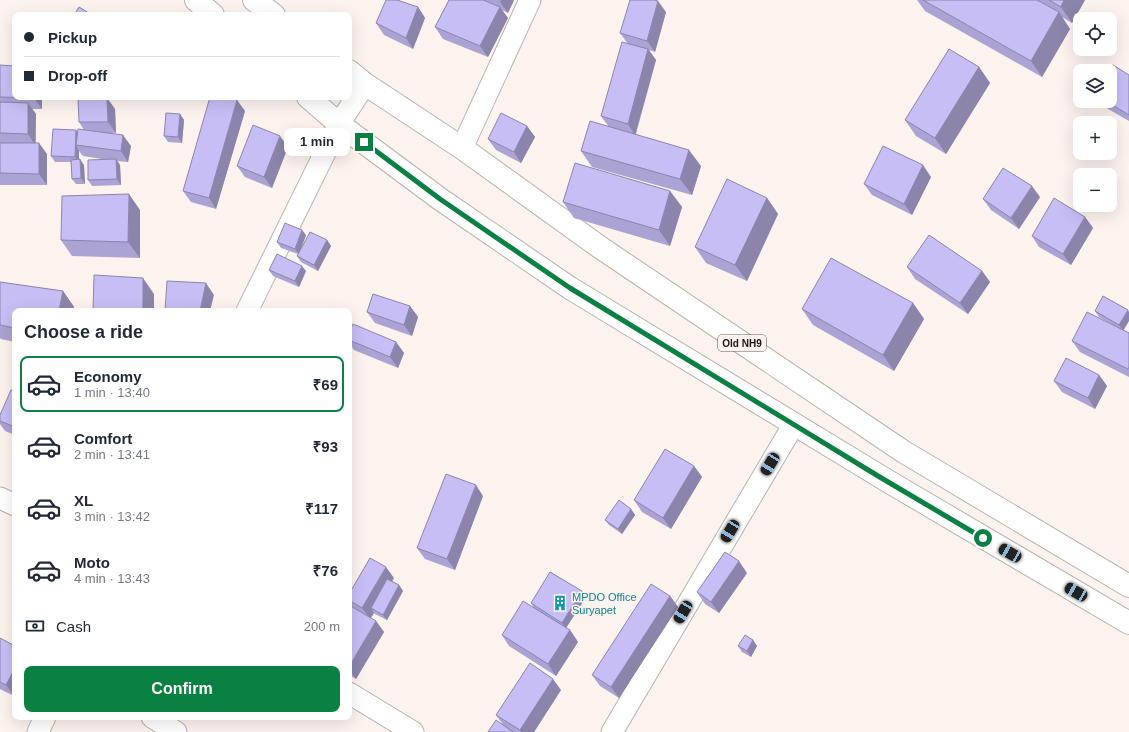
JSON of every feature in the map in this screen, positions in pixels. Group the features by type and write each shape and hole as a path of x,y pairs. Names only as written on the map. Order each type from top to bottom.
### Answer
{"main road":[{"path":"196,0 210,12"},
{"path":"254,0 270,12"},
{"name":"Old NH9","path":"357,78 462,148 601,248 904,452 1129,586"},
{"path":"311,100 339,124 440,199 570,288 890,483 1129,623"}],"street":[{"path":"462,148 530,0"},
{"path":"352,91 357,78"},
{"path":"248,308 339,124 348,100"},
{"path":"612,732 794,424"},
{"path":"0,498 12,504"},
{"path":"352,695 413,732"},
{"path":"38,732 44,720"},
{"path":"157,720 176,732"}],"building":[{"path":"386,0 397,0 418,7 406,38 376,23"},
{"path":"449,0 483,0 500,7 480,46 435,27"},
{"path":"630,0 658,1 647,41 620,33"},
{"path":"923,0 1037,0 1059,12 1031,61"},
{"path":"1049,0 1064,0 1061,7"},
{"path":"79,7 87,12 76,12"},
{"path":"622,42 648,49 628,124 601,116"},
{"path":"949,49 979,67 935,138 905,120"},
{"path":"0,65 12,66 12,97 0,97"},
{"path":"1117,68 1129,75 1129,115 1117,108"},
{"path":"78,100 107,100 108,122 79,122"},
{"path":"209,100 237,100 209,198 183,191"},
{"path":"0,102 28,103 28,134 0,133"},
{"path":"166,113 180,114 178,137 164,136"},
{"path":"501,113 527,126 514,152 488,139"},
{"path":"590,121 689,150 680,179 581,151"},
{"path":"253,125 280,136 264,177 237,166"},
{"path":"53,129 76,130 75,157 51,156"},
{"path":"78,129 123,135 121,151 76,145"},
{"path":"0,143 39,143 39,174 0,173"},
{"path":"883,146 923,165 904,204 864,184"},
{"path":"80,159 81,178 72,179 71,160"},
{"path":"116,159 117,179 88,180 88,160"},
{"path":"575,163 670,191 659,230 563,202"},
{"path":"1003,168 1032,186 1011,218 983,199"},
{"path":"727,179 767,198 735,265 695,247"},
{"path":"129,194 128,242 61,240 62,196"},
{"path":"1054,198 1073,210 1073,212 1077,212 1085,217 1063,254 1032,236"},
{"path":"285,223 302,230 295,249 277,242"},
{"path":"310,232 327,240 314,265 297,256"},
{"path":"929,235 982,271 960,303 907,267"},
{"path":"277,254 302,266 295,281 269,270"},
{"path":"831,258 913,303 883,355 802,309"},
{"path":"94,275 143,278 143,308 93,308"},
{"path":"167,281 206,283 201,308 165,308"},
{"path":"0,282 63,291 60,308 12,308 12,327 0,325"},
{"path":"373,294 410,306 404,325 367,312"},
{"path":"1103,296 1128,310 1119,325 1095,311"},
{"path":"1087,312 1129,333 1128,369 1072,341"},
{"path":"353,324 396,342 390,357 352,341"},
{"path":"1066,358 1099,375 1088,398 1054,381"},
{"path":"12,390 12,426 0,421 0,415"},
{"path":"665,449 694,466 663,518 634,500"},
{"path":"446,474 476,485 447,559 417,548"},
{"path":"619,500 631,509 618,529 605,520"},
{"path":"725,552 739,561 711,602 697,592"},
{"path":"370,558 386,567 362,608 352,602 352,589"},
{"name":"MPDO Office Suryapet","path":"550,572 582,591 562,623 531,603"},
{"path":"387,579 399,585 383,615 371,608"},
{"path":"651,584 670,596 611,687 592,675"},
{"path":"523,601 570,630 548,664 502,635"},
{"path":"352,607 376,621 352,662"},
{"path":"745,635 753,640 747,651 738,646"},
{"path":"0,638 12,644 12,674 6,685 0,682"},
{"path":"530,663 553,679 520,730 496,715"},
{"path":"496,720 513,732 488,732"}],"place":[{"name":"MPDO Office Suryapet","path":"560,603"}],"route":[{"path":"364,142 440,199 570,288 878,476 983,538"}]}
